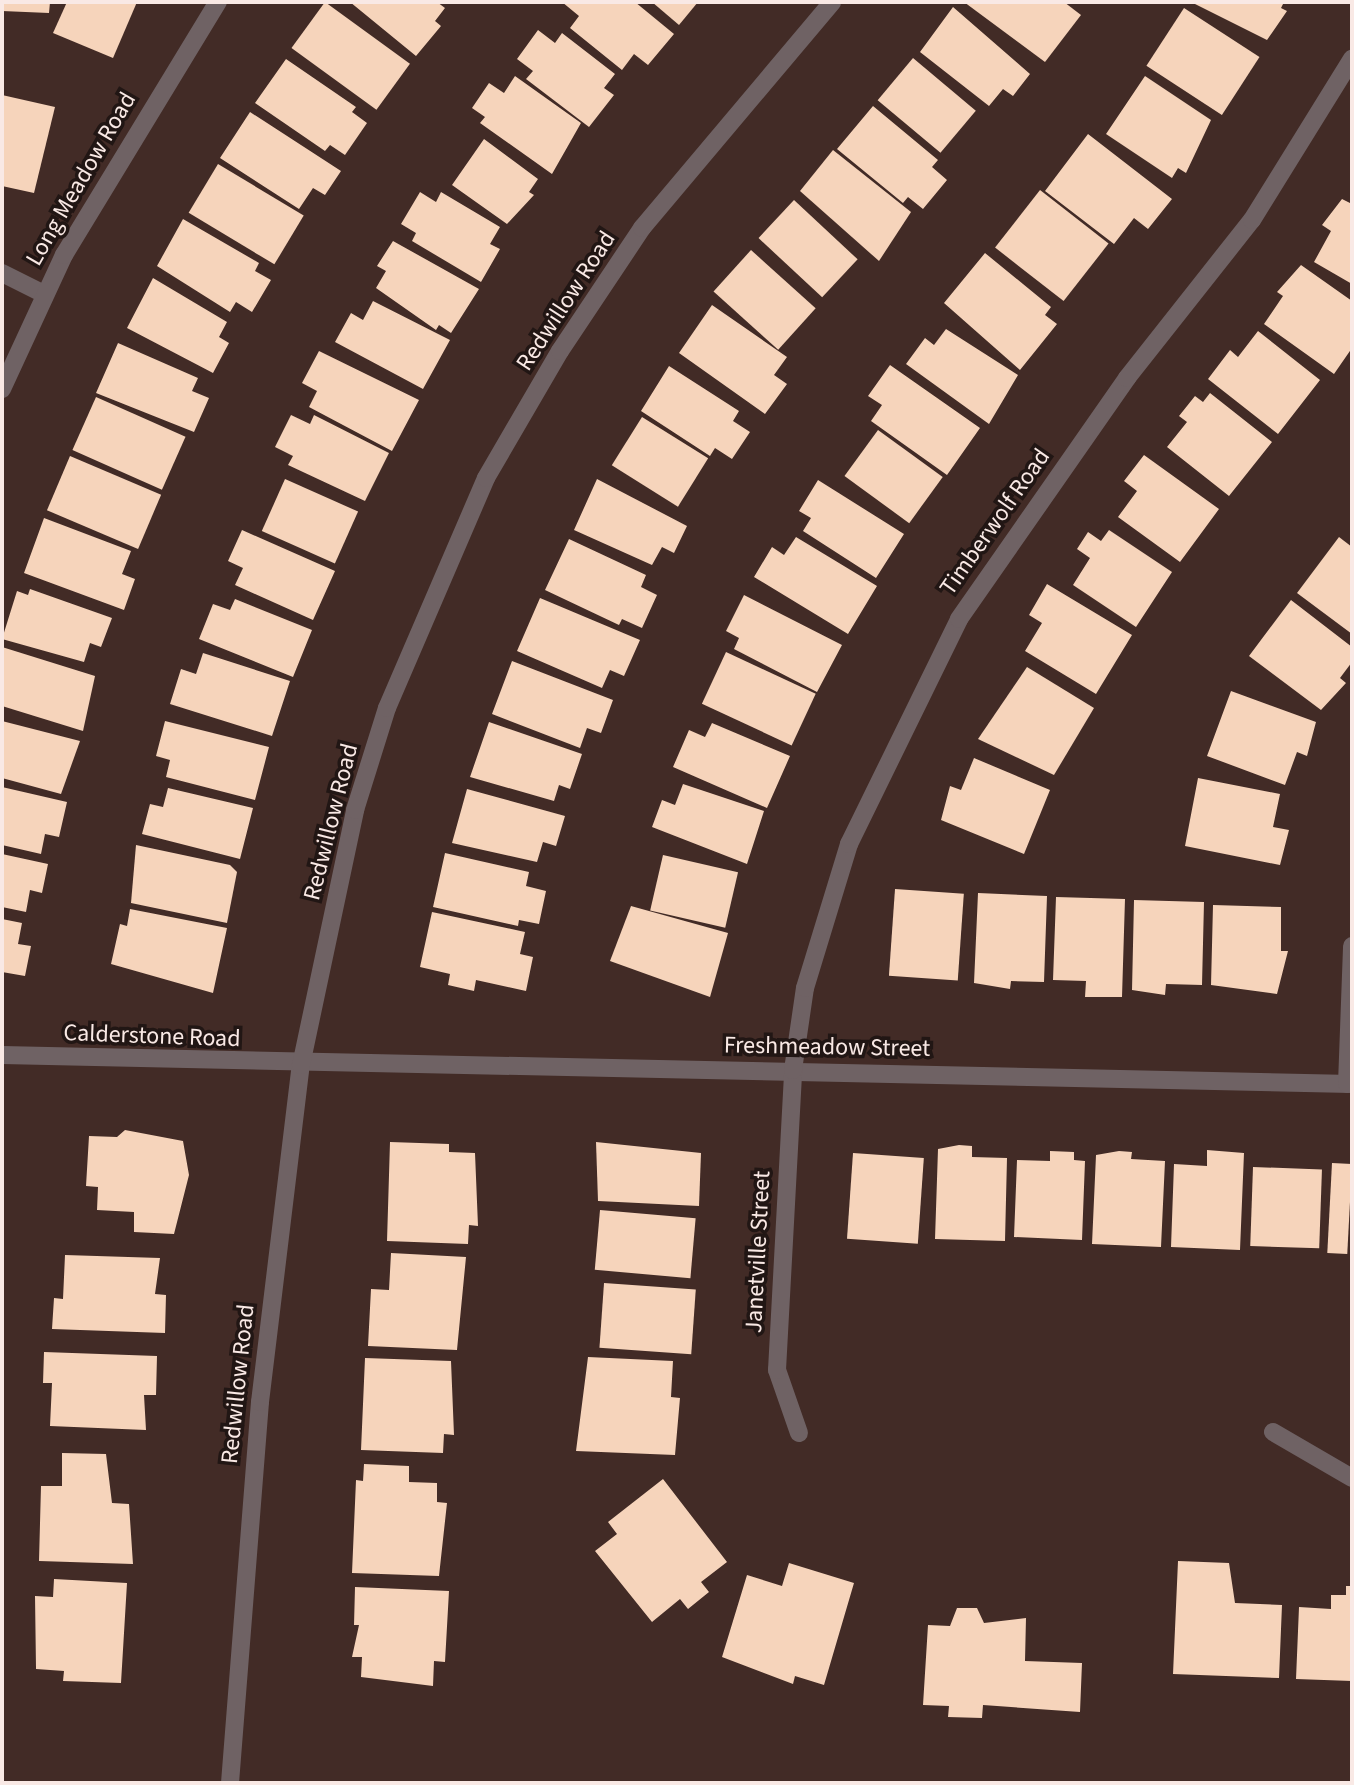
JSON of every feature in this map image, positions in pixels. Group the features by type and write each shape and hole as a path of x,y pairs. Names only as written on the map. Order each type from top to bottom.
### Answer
{"street":[{"name":"Long Meadow Road","path":"2,389 44,294 131,136 218,2"},
{"name":"Redwillow Road","path":"230,1783 258,1416 301,1065 355,810 387,708 486,478 560,351 642,228 832,2"},
{"name":"Timberwolf Road","path":"793,1070 805,988 849,844 918,691 1008,545 1252,220 1352,59"},
{"path":"2,273 44,294"},
{"path":"1350,1084 1352,946"},
{"name":"Calderstone Road","path":"2,1055 301,1065"},
{"name":"Freshmeadow Street","path":"301,1065 793,1070 1350,1084"},
{"name":"Janetville Street","path":"793,1070 777,1370 799,1433"},
{"path":"1273,1432 1352,1478"}],"building":[{"path":"2,2 50,2 49,13 2,11"},
{"path":"67,2 137,2 113,58 53,33"},
{"path":"325,2 410,64 376,110 291,48"},
{"path":"350,2 437,2 445,8 435,21 441,26 416,56"},
{"path":"562,2 635,2 674,34 648,65 634,54 622,70 570,28 579,16"},
{"path":"652,2 698,2 679,25"},
{"path":"964,2 1064,2 1081,15 1045,62"},
{"path":"1191,2 1284,2 1281,8 1287,11 1267,40"},
{"path":"953,7 1030,74 1013,96 1003,89 989,106 920,52"},
{"path":"1184,8 1259,57 1222,115 1146,66"},
{"path":"538,30 555,43 562,33 615,74 604,88 614,95 589,127 526,79 533,71 517,59"},
{"path":"913,58 976,111 940,153 878,100"},
{"path":"286,59 356,107 352,112 367,123 345,155 330,145 325,151 255,103"},
{"path":"515,76 581,123 552,174 480,123 485,117 472,108 489,83 504,93"},
{"path":"1145,76 1211,120 1186,173 1178,168 1172,178 1106,134"},
{"path":"2,95 55,107 34,193 2,186"},
{"path":"873,106 938,160 932,167 947,180 923,209 908,197 903,203 837,149"},
{"path":"250,112 341,171 325,195 313,188 299,209 220,158"},
{"path":"1088,134 1172,199 1148,229 1134,218 1114,244 1045,191"},
{"path":"484,139 538,179 529,192 534,195 507,224 452,185"},
{"path":"833,150 911,212 879,261 800,191"},
{"path":"218,164 304,216 274,264 189,213"},
{"path":"1040,190 1109,244 1064,301 995,248"},
{"path":"420,192 436,202 441,192 500,227 490,244 500,249 481,282 412,241 416,233 401,224"},
{"path":"1342,199 1352,204 1352,284 1314,262 1331,231 1322,225"},
{"path":"794,200 858,259 822,297 759,238"},
{"path":"183,219 259,263 255,271 271,280 252,312 236,302 230,312 157,266"},
{"path":"393,241 479,289 451,333 439,325 436,330 376,288 386,271 377,266"},
{"path":"751,250 816,308 778,350 714,292"},
{"path":"985,253 1051,307 1045,315 1057,324 1020,370 944,303"},
{"path":"1301,265 1352,301 1352,348 1334,374 1264,324 1283,296 1277,292"},
{"path":"153,278 227,322 219,337 229,343 213,373 127,328"},
{"path":"373,301 450,340 423,389 335,342 351,313 363,320"},
{"path":"712,305 787,357 774,375 787,384 765,414 679,353"},
{"path":"946,329 1018,375 989,424 906,364 925,338 934,345"},
{"path":"1258,331 1320,380 1278,434 1208,379 1230,350 1238,357"},
{"path":"118,343 198,378 192,391 209,398 194,432 96,393"},
{"path":"319,351 419,400 392,451 309,407 317,391 302,383"},
{"path":"890,365 980,428 947,475 871,421 882,405 868,396"},
{"path":"669,366 739,411 733,421 750,432 732,459 715,448 710,456 641,411"},
{"path":"1210,393 1272,442 1229,496 1167,447 1187,422 1179,416 1195,396 1203,402"},
{"path":"96,397 186,437 162,490 72,450"},
{"path":"291,415 310,424 314,415 389,453 365,501 288,465 293,456 275,447"},
{"path":"642,417 708,458 678,507 612,465"},
{"path":"878,430 943,477 909,523 844,476"},
{"path":"1144,455 1219,509 1180,562 1118,517 1137,491 1124,481"},
{"path":"70,456 161,495 138,549 47,510"},
{"path":"285,479 358,512 335,564 262,531"},
{"path":"597,479 687,526 674,553 662,547 652,565 574,530"},
{"path":"818,480 904,534 876,578 803,531 811,518 799,511"},
{"path":"44,518 131,551 122,574 135,579 124,610 24,573"},
{"path":"242,530 335,571 313,620 235,585 243,568 228,561"},
{"path":"1109,530 1172,572 1136,627 1073,585 1090,558 1077,549 1088,532 1101,541"},
{"path":"796,537 877,586 848,634 754,577 772,547 784,555"},
{"path":"1339,537 1352,547 1352,634 1297,593"},
{"path":"569,539 646,575 641,587 657,595 642,628 622,619 619,625 545,590"},
{"path":"1047,584 1132,635 1096,694 1025,651 1042,623 1029,615"},
{"path":"30,589 112,618 101,647 90,643 84,662 2,639 17,591 28,595"},
{"path":"744,595 842,645 817,692 734,649 739,638 726,631"},
{"path":"540,598 640,640 624,676 610,670 602,688 517,651"},
{"path":"235,599 312,630 293,677 199,639 213,604 230,610"},
{"path":"1291,600 1352,647 1352,662 1340,678 1346,683 1321,710 1249,656"},
{"path":"2,647 95,676 83,731 2,706"},
{"path":"726,652 816,694 792,745 702,704"},
{"path":"203,653 290,681 272,736 170,704 181,669 196,674"},
{"path":"512,661 613,700 601,733 587,728 580,748 492,714"},
{"path":"1027,667 1094,708 1054,775 978,739"},
{"path":"1231,691 1316,722 1307,756 1297,752 1285,785 1207,756"},
{"path":"2,721 80,741 61,794 2,778"},
{"path":"165,721 269,747 255,800 166,777 170,760 156,756"},
{"path":"489,722 582,754 570,789 559,785 554,801 470,777"},
{"path":"712,723 790,756 767,808 673,767 689,730 705,737"},
{"path":"974,758 1050,790 1024,854 941,820 950,786 961,790"},
{"path":"1198,778 1280,794 1273,827 1289,830 1280,865 1185,846"},
{"path":"683,784 764,811 747,864 652,827 662,800 675,805"},
{"path":"2,787 67,802 59,837 45,834 41,854 2,845"},
{"path":"168,788 253,808 240,859 142,834 150,804 163,807"},
{"path":"467,789 565,816 556,846 543,842 537,862 452,843"},
{"path":"136,845 230,865 237,872 227,923 131,903"},
{"path":"445,853 529,872 526,886 546,891 539,924 519,920 518,926 433,907"},
{"path":"2,854 48,864 42,893 30,890 26,912 2,907"},
{"path":"663,855 738,872 725,928 650,911"},
{"path":"895,889 964,894 958,981 889,976"},
{"path":"978,893 1047,896 1044,982 1011,981 1010,989 974,983"},
{"path":"1056,897 1125,899 1122,997 1085,997 1086,981 1053,980"},
{"path":"1134,900 1204,902 1202,985 1166,984 1165,995 1132,990"},
{"path":"1213,905 1281,907 1281,951 1288,951 1277,994 1211,985"},
{"path":"631,906 728,933 710,997 610,961"},
{"path":"130,909 227,928 213,993 111,964 120,924 127,926"},
{"path":"432,912 525,932 520,954 533,957 526,991 476,980 474,991 448,985 450,974 420,967"},
{"path":"2,919 22,923 18,944 31,946 25,976 2,972"},
{"path":"125,1130 183,1141 189,1175 174,1234 134,1232 134,1212 97,1210 98,1187 86,1186 89,1136 117,1137"},
{"path":"390,1142 449,1144 449,1152 475,1153 478,1226 469,1225 468,1244 387,1241"},
{"path":"596,1142 701,1153 699,1206 598,1201"},
{"path":"959,1145 972,1146 972,1157 1007,1158 1005,1241 935,1239 938,1149"},
{"path":"1207,1150 1244,1153 1240,1250 1171,1247 1174,1164 1207,1166"},
{"path":"1050,1151 1074,1152 1074,1160 1085,1161 1082,1240 1014,1237 1017,1160 1050,1161"},
{"path":"1132,1152 1131,1159 1165,1161 1161,1247 1092,1244 1096,1155"},
{"path":"853,1153 924,1158 918,1244 847,1239"},
{"path":"1332,1163 1352,1164 1347,1254 1327,1253"},
{"path":"1253,1167 1322,1169 1319,1248 1250,1246"},
{"path":"600,1210 696,1218 690,1278 595,1270"},
{"path":"391,1253 466,1257 457,1350 368,1346 371,1289 389,1290"},
{"path":"65,1255 160,1258 155,1294 166,1295 165,1333 52,1329 54,1298 63,1299"},
{"path":"604,1283 696,1289 691,1354 599,1348"},
{"path":"44,1352 157,1356 156,1395 144,1395 146,1430 50,1426 52,1383 43,1383"},
{"path":"588,1357 673,1361 671,1397 680,1398 675,1455 576,1451"},
{"path":"365,1358 451,1361 454,1435 444,1434 443,1453 361,1450"},
{"path":"62,1453 106,1454 112,1503 129,1504 133,1564 39,1561 41,1486 62,1486"},
{"path":"364,1464 409,1466 409,1482 437,1483 437,1502 447,1503 439,1576 352,1573 356,1480 363,1481"},
{"path":"663,1479 727,1562 701,1582 709,1592 688,1609 680,1599 652,1622 595,1551 617,1534 608,1522"},
{"path":"1178,1561 1229,1563 1235,1603 1282,1605 1279,1678 1173,1674"},
{"path":"789,1563 854,1583 824,1685 795,1676 793,1684 722,1657 747,1575 782,1586"},
{"path":"54,1579 127,1583 121,1683 63,1681 64,1671 36,1669 35,1596 53,1597"},
{"path":"1346,1586 1352,1586 1352,1681 1296,1679 1299,1607 1331,1609 1331,1595 1346,1595"},
{"path":"355,1587 449,1591 445,1662 434,1661 433,1686 361,1677 362,1657 352,1657 359,1625 354,1625"},
{"path":"957,1608 977,1608 984,1623 1026,1618 1025,1661 1082,1663 1080,1712 983,1705 982,1718 948,1717 949,1706 923,1705 928,1625 950,1626"}]}
